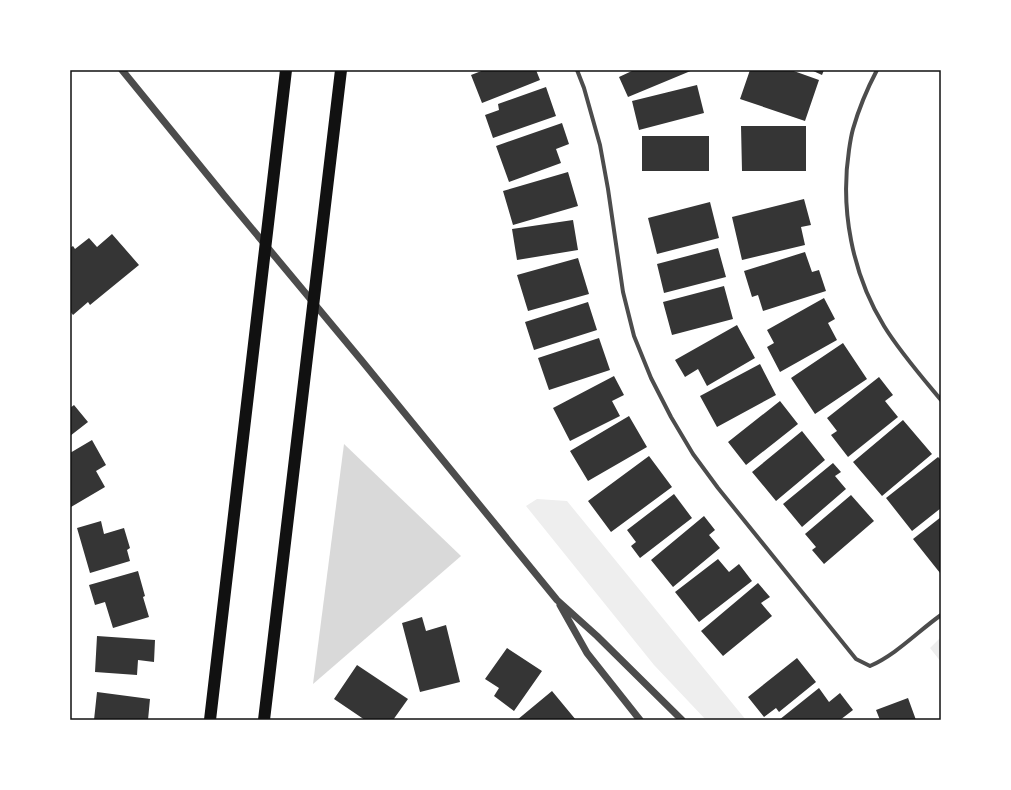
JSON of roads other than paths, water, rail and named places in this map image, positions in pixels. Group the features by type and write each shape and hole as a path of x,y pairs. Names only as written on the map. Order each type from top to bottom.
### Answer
{"highway":[{"path":"210,720 286,70"},
{"path":"264,720 341,70"}],"street":[{"path":"122,70 557,600 597,636 682,720"},
{"path":"577,70 584,88 600,145 623,292 634,336 650,378 692,454 856,659 870,666 882,661 896,652 941,615"},
{"path":"877,70 862,99 852,130 848,158 846,193 852,246 870,301 883,325 903,354 941,400"},
{"path":"557,600 587,653 640,720"}]}
